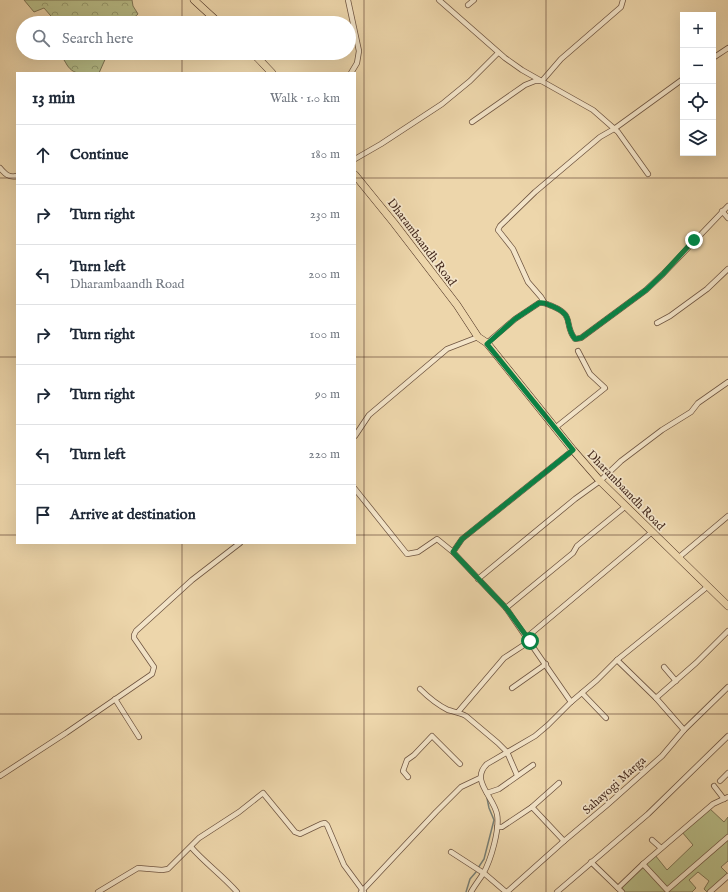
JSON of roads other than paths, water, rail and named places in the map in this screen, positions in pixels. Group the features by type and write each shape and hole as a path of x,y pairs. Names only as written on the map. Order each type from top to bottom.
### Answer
{"main road":[{"path":"194,0 211,16"},
{"path":"260,60 271,72"},
{"name":"Dharambaandh Road","path":"356,176 457,305 478,337 487,344 573,450 600,481 728,606"}],"street":[{"path":"348,0 351,16"},
{"path":"439,0 498,53 522,70 593,110 614,129 648,174"},
{"path":"468,5 474,0"},
{"path":"472,122 525,85 535,81 542,81 561,59 622,7 623,0"},
{"path":"352,72 357,64 358,51 356,41"},
{"path":"716,56 728,48"},
{"path":"356,158 442,104 470,81 498,53"},
{"path":"544,302 542,297 528,282 513,249 498,230 500,226 536,192 600,137 614,129 680,81"},
{"path":"0,168 7,175 16,176"},
{"path":"487,344 515,319 539,303 544,302 565,313 568,318 572,336 575,339 581,338 646,290 728,206"},
{"path":"722,211 728,218"},
{"path":"657,323 670,316 707,288 728,269"},
{"path":"356,434 369,415 447,349 478,337"},
{"path":"555,428 606,388 590,374 578,351"},
{"path":"478,580 575,499 600,481 621,461 662,430 691,412 698,404 728,382"},
{"path":"453,552 462,539 573,450"},
{"path":"356,490 407,554 418,552 437,539 453,552 506,608 529,639 571,702"},
{"path":"506,608 573,553 577,546 626,506"},
{"path":"678,558 728,516"},
{"path":"458,712 504,658 529,639 652,532"},
{"path":"0,776 152,674 154,667 134,638 136,631 192,580 239,544"},
{"path":"471,892 483,873 489,859 497,827 496,814 480,778 481,770 487,764 535,736 617,660 707,587"},
{"path":"656,698 696,663 728,631"},
{"path":"617,660 656,698 684,730"},
{"path":"512,688 546,664"},
{"path":"664,667 676,681"},
{"name":"Sahayogi Marga","path":"451,852 483,873 507,892 564,841 608,805 662,756 684,730 728,687"},
{"path":"420,689 430,699 448,710 458,712 466,716 498,743 507,752 517,775"},
{"path":"582,693 606,718"},
{"path":"115,699 139,737"},
{"path":"408,777 403,771 407,760 414,755 432,736 460,764"},
{"path":"557,892 648,814 728,736"},
{"path":"488,794 499,789 533,765"},
{"path":"720,781 728,773"},
{"path":"98,892 138,868 168,869 191,847 198,838 239,812 263,793 295,832 300,834 325,823 328,826 344,865 363,891 436,812 461,788 480,778"},
{"path":"497,827 502,828 532,807 559,783"},
{"path":"618,888 661,848 713,804 726,798 714,786"},
{"path":"532,807 564,841"},
{"path":"643,864 667,890 728,837"},
{"path":"652,840 661,848"},
{"path":"191,847 227,880 237,892"},
{"path":"591,862 622,892"},
{"path":"710,892 728,876"}],"waterway":[{"path":"478,868 484,859 494,820 487,798"},
{"path":"466,892 470,879 476,872"}]}
